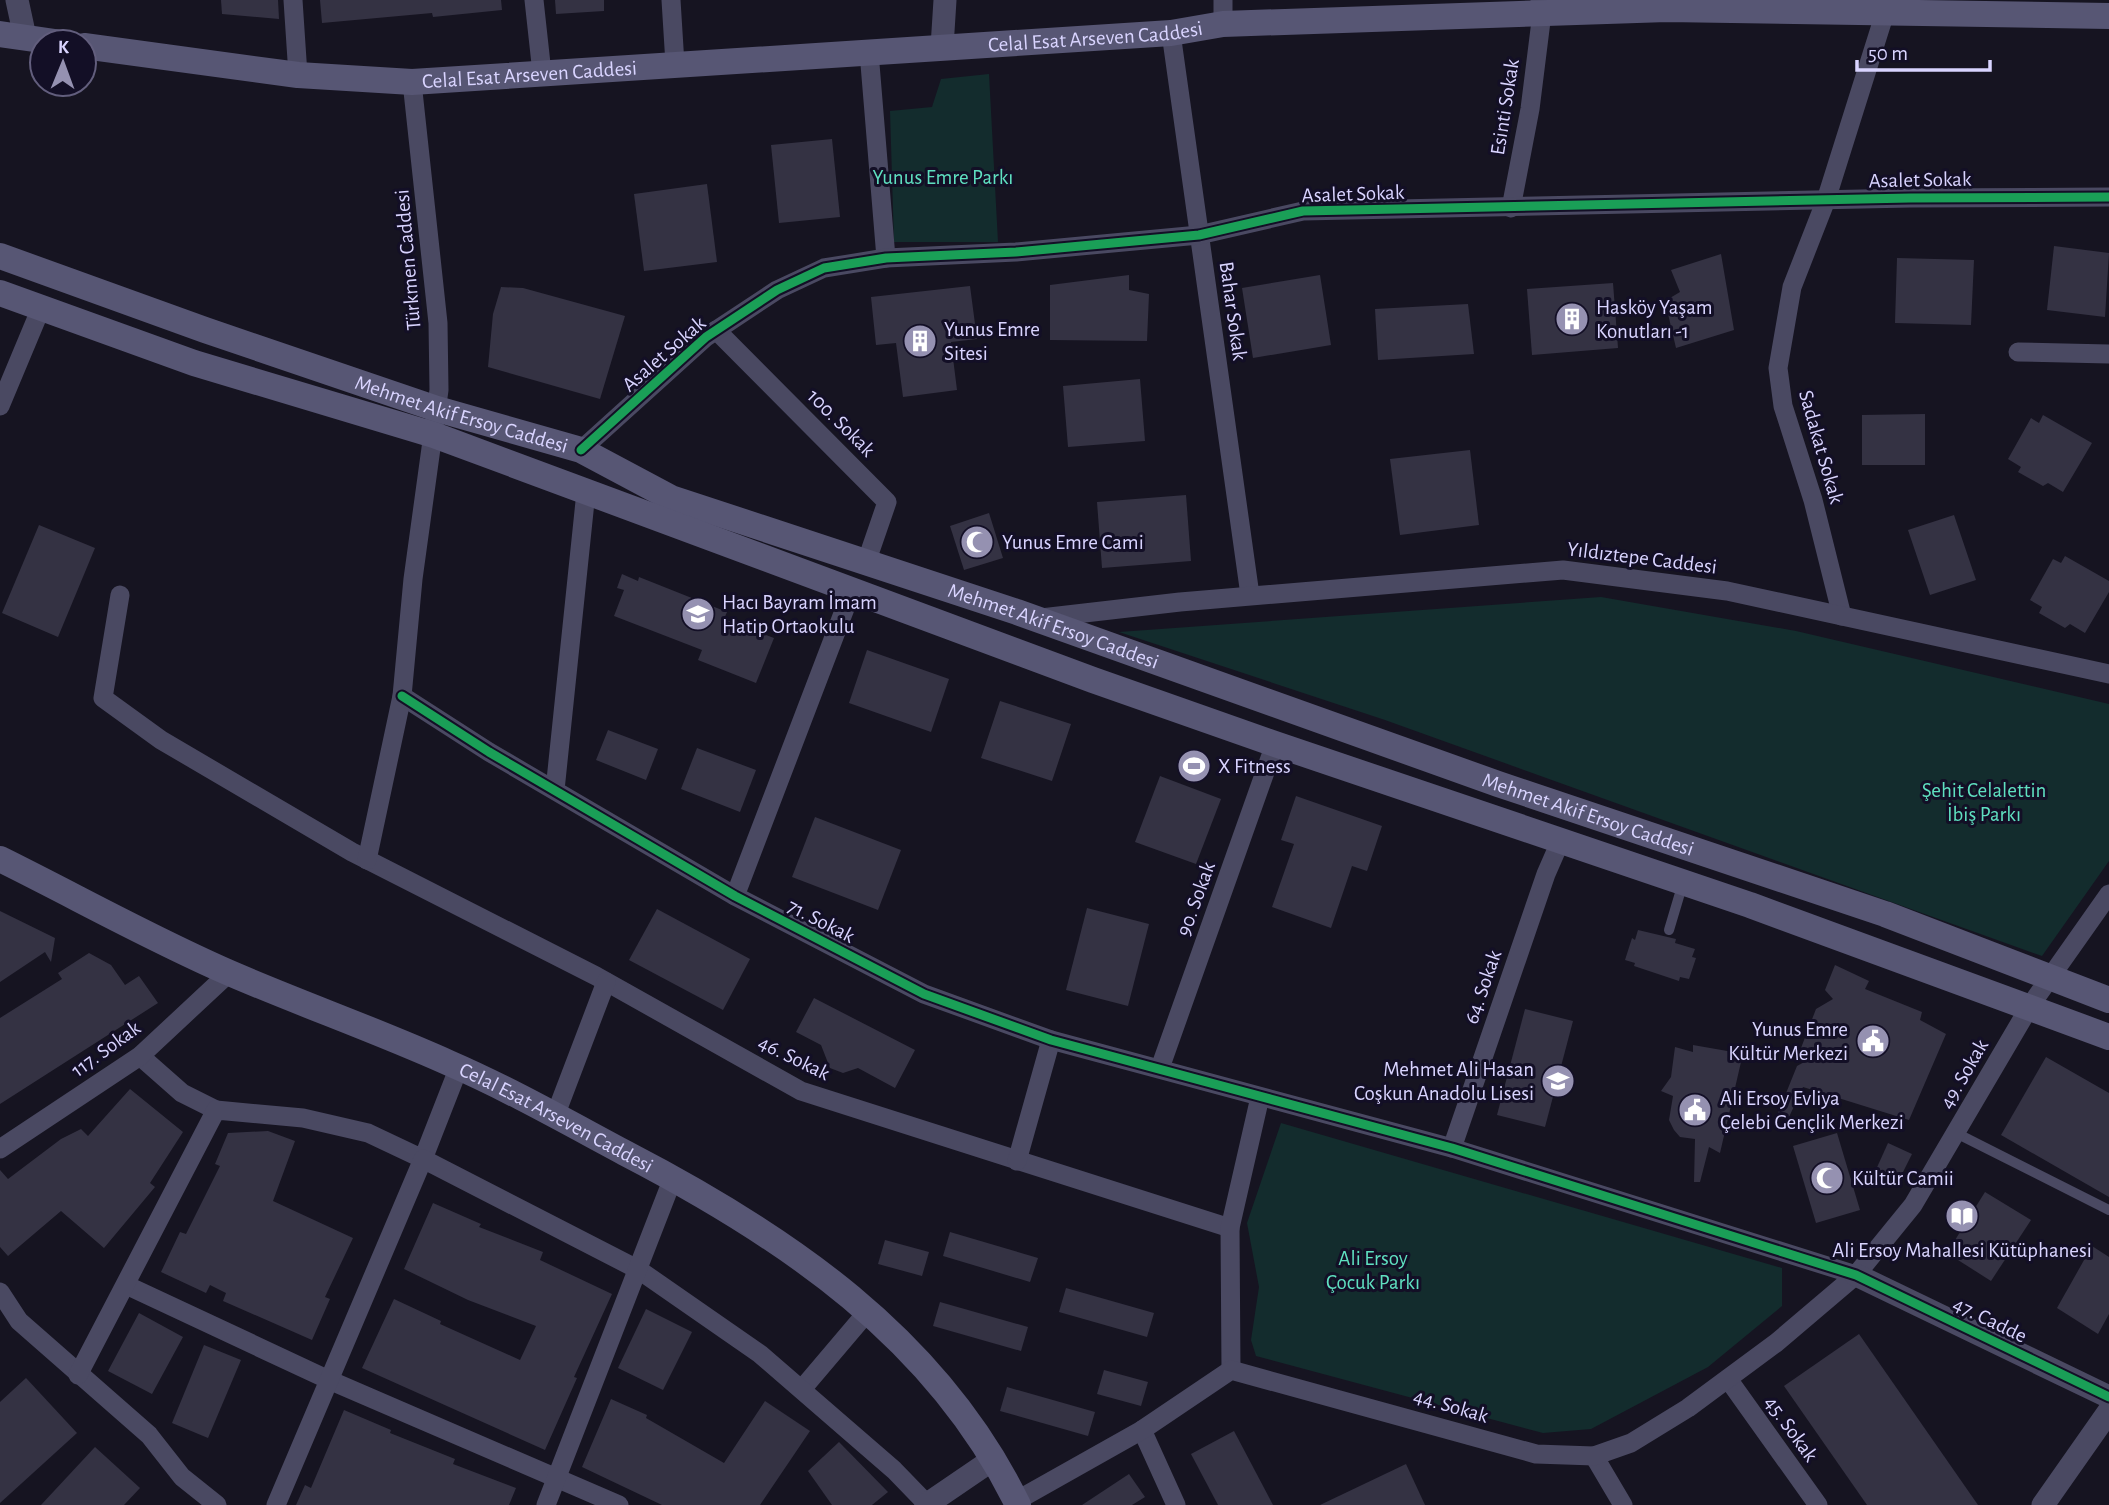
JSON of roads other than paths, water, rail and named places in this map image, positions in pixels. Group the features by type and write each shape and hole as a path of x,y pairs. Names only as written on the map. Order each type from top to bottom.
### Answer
{"main road":[{"name":"Celal Esat Arseven Caddesi","path":"98,48 298,75 412,82 1171,33 1223,12 1667,4 1888,6 2109,16"},
{"name":"Mehmet Akif Ersoy Caddesi","path":"0,256 205,330 436,422 586,492 1275,744 1683,882 2030,1006 2109,1037"},
{"name":"Mehmet Akif Ersoy Caddesi","path":"0,293 194,363 436,422 581,450 671,498 1036,619 1497,785 1885,914 2109,1000"},
{"name":"Celal Esat Arseven Caddesi","path":"0,859 229,973 458,1067 673,1178 786,1246 869,1310 936,1381 992,1460 1017,1503"}],"street":[{"path":"13,36 17,0"},
{"path":"293,0 298,75"},
{"path":"534,0 542,73"},
{"path":"671,0 675,64"},
{"path":"942,47 944,0"},
{"name":"Esinti Sokak","path":"1511,208 1530,109 1541,6"},
{"name":"Sadakat Sokak","path":"1842,616 1813,500 1783,406 1778,369 1792,287 1826,200 1888,6"},
{"name":"Bahar Sokak","path":"1171,33 1250,595"},
{"path":"869,52 886,258"},
{"name":"Türkmen Caddesi","path":"367,860 402,696 413,579 436,422 438,323 412,82"},
{"name":"Asalet Sokak","path":"581,450 716,330 776,290 824,268 886,258 1016,252 1199,235 1303,211 2109,197"},
{"path":"0,406 41,308"},
{"name":"100. Sokak","path":"716,330 887,502 866,563"},
{"path":"2018,352 2109,354"},
{"path":"555,790 586,492"},
{"name":"Yıldıztepe Caddesi","path":"1036,619 1250,595 1563,570 1727,591 2109,674"},
{"path":"735,896 852,590"},
{"name":"46. Sokak","path":"120,595 103,698 161,740 367,860 606,982 801,1091 1230,1228"},
{"name":"71. Sokak","path":"402,696 735,896 925,993 1051,1040 1452,1148 1856,1275"},
{"name":"90. Sokak","path":"1160,1068 1275,744"},
{"name":"64. Sokak","path":"1452,1148 1546,874 1560,842"},
{"name":"49. Sokak","path":"1856,1275 1913,1205 2030,1006 2109,894"},
{"name":"117. Sokak","path":"0,1149 140,1056 229,973"},
{"path":"555,1116 606,982"},
{"path":"1017,1161 1051,1040"},
{"path":"140,1056 182,1093 216,1110 316,1121 368,1133 639,1270 760,1354 894,1470 926,1505 992,1460"},
{"path":"276,1505 423,1159 458,1067"},
{"path":"1017,1503 1142,1430 1231,1370 1230,1228 1261,1097"},
{"path":"78,1375 216,1110"},
{"path":"546,1505 673,1178"},
{"name":"44. Sokak","path":"1231,1370 1536,1454 1594,1456 1631,1443 1688,1408 1776,1343 1856,1275"},
{"name":"47. Cadde","path":"1856,1275 2109,1397"},
{"path":"126,1285 329,1380 619,1505"},
{"path":"0,1292 19,1321 149,1435 182,1477 216,1505"},
{"path":"802,1389 869,1310"},
{"name":"45. Sokak","path":"1728,1379 1818,1505"},
{"path":"2043,1505 2109,1411"},
{"path":"1142,1430 1177,1505"},
{"path":"1594,1456 1623,1505"}],"lane":[{"path":"1668,930 1683,882"},
{"path":"1956,1133 2109,1210"}],"place":[{"name":"Hasköy Yaşam Konutları -1","path":"1572,319"},
{"name":"Yunus Emre Sitesi","path":"920,341"},
{"name":"Yunus Emre Cami","path":"977,542"},
{"name":"Hacı Bayram İmam Hatip Ortaokulu","path":"698,614"},
{"name":"X Fitness","path":"1194,766"},
{"name":"Yunus Emre Kültür Merkezi","path":"1873,1041"},
{"name":"Mehmet Ali Hasan Coşkun Anadolu Lisesi","path":"1558,1081"},
{"name":"Ali Ersoy Evliya Çelebi Gençlik Merkezi","path":"1695,1110"},
{"name":"Kültür Camii","path":"1827,1178"},
{"name":"Ali Ersoy Mahallesi Kütüphanesi","path":"1962,1216"}],"park label":[{"name":"Yunus Emre Parkı","path":"943,177"},
{"name":"Şehit Celalettin İbiş Parkı","path":"1984,802"},
{"name":"Ali Ersoy Çocuk Parkı","path":"1373,1270"}]}
